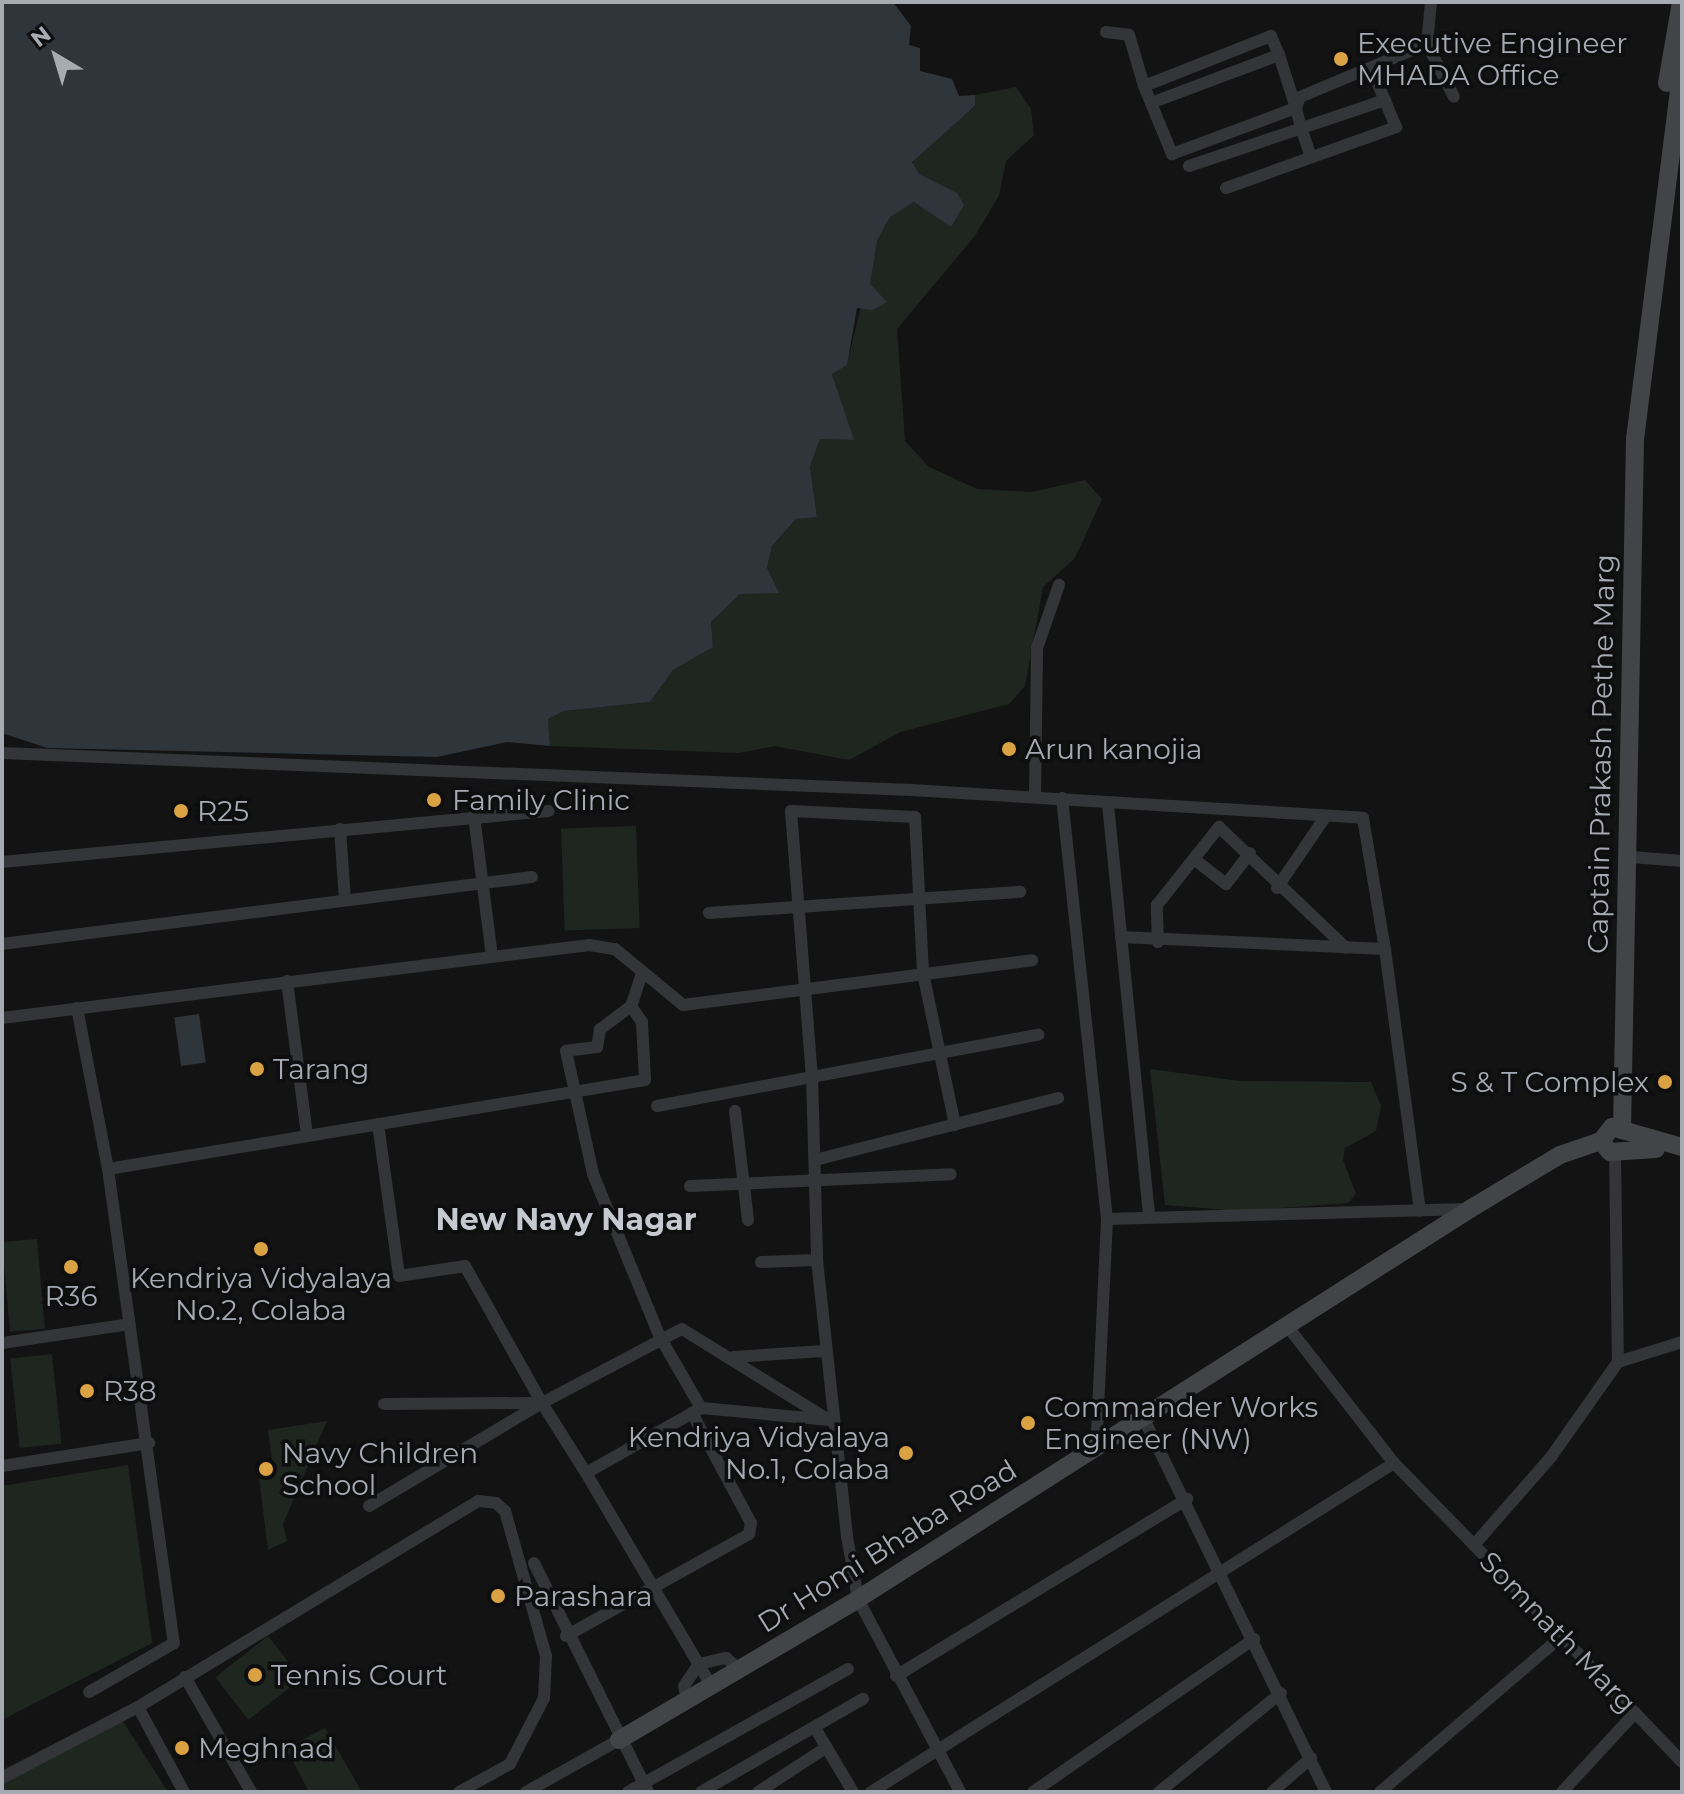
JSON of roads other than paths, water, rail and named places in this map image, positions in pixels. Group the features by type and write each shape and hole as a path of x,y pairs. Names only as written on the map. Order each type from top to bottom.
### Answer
{"main road":[{"name":"Captain Prakash Pethe Marg","path":"1635,439 1628,405 1649,201 1681,2"},
{"name":"Captain Prakash Pethe Marg","path":"1614,1140 1631,857 1635,439 1673,172 1682,68"},
{"path":"1614,1140 1682,1148"},
{"name":"Dr Homi Bhaba Road","path":"619,1740 858,1599 1470,1209 1560,1155 1614,1140"}],"street":[{"path":"1431,2 1427,44 1454,97"},
{"path":"1106,32 1129,35 1144,86 1172,154 1296,108 1300,97 1372,70 1427,44"},
{"path":"1144,86 1271,36 1311,157"},
{"path":"1151,103 1279,55"},
{"path":"1226,188 1396,127 1372,70"},
{"path":"1189,166 1302,131 1385,100"},
{"path":"1035,797 1037,648 1059,585"},
{"path":"2,753 1062,798 1108,804 1363,818 1385,949 1420,1211"},
{"path":"1062,798 1107,1219 1096,1449"},
{"path":"1108,804 1149,1217"},
{"path":"2,862 549,811"},
{"path":"955,1125 923,973 915,817 791,811 812,1076 817,1260 824,1351 830,1420 858,1599 960,1792"},
{"path":"474,816 492,957"},
{"path":"1277,888 1325,817"},
{"path":"1158,942 1157,905 1219,827 1275,874 1269,881 1346,948"},
{"path":"340,829 345,900"},
{"path":"1194,859 1226,884 1250,853"},
{"path":"1631,857 1682,861"},
{"path":"2,944 532,877"},
{"path":"709,913 1020,892"},
{"path":"1121,937 1158,942 1385,949"},
{"path":"2,1018 589,945 615,949 641,976 683,1005 1032,960"},
{"path":"566,1636 751,1529 660,1337 593,1174 571,1092 566,1051 597,1047 600,1029 631,1006 641,976"},
{"path":"287,981 307,1135"},
{"path":"108,1169 645,1080 642,1022 631,1006"},
{"path":"77,1008 108,1169 149,1443 174,1643 89,1692"},
{"path":"657,1106 1038,1035"},
{"path":"815,1160 1058,1098"},
{"path":"735,1111 748,1220"},
{"path":"378,1124 399,1276 465,1266 542,1403 656,1585 711,1685"},
{"path":"1614,1140 1618,1362 1682,1342"},
{"path":"690,1186 743,1181 951,1174"},
{"path":"1107,1219 1470,1209"},
{"path":"761,1262 817,1260"},
{"path":"2,1343 130,1324"},
{"path":"1288,1327 1394,1463 1474,1545"},
{"path":"369,1506 660,1337 695,1331 830,1420"},
{"path":"733,1357 824,1351"},
{"name":"Somnath Marg","path":"1618,1362 1551,1457 1474,1545 1682,1762"},
{"path":"384,1404 542,1403"},
{"path":"586,1473 696,1410 830,1420"},
{"path":"1144,1419 1187,1499 1326,1792"},
{"path":"2,1466 149,1443"},
{"path":"871,1792 1221,1575 1394,1463"},
{"path":"896,1676 1187,1499"},
{"path":"2,1778 138,1707 478,1501 496,1503 505,1511 546,1656 544,1698 510,1764 459,1792"},
{"path":"534,1563 566,1636 646,1788"},
{"path":"1380,1792 1562,1636"},
{"path":"1033,1792 1254,1639"},
{"path":"687,1699 684,1686 699,1664 726,1658 739,1669"},
{"path":"628,1792 646,1788 848,1669"},
{"path":"185,1677 251,1792"},
{"path":"1159,1792 1281,1693"},
{"path":"701,1792 863,1699"},
{"path":"138,1707 184,1792"},
{"path":"1562,1792 1635,1713"},
{"path":"815,1728 853,1792"},
{"name":"Dr Homi Bhaba Road","path":"526,1792 619,1740"},
{"path":"758,1792 827,1747"},
{"path":"1272,1792 1311,1758"}],"place":[{"name":"Executive Engineer MHADA Office","path":"1341,59"},
{"name":"Arun kanojia","path":"1009,749"},
{"name":"Family Clinic","path":"434,800"},
{"name":"R25","path":"181,811"},
{"name":"Tarang","path":"257,1069"},
{"name":"S & T Complex","path":"1665,1082"},
{"name":"Kendriya Vidyalaya No.2, Colaba","path":"261,1249"},
{"name":"R36","path":"71,1267"},
{"name":"R38","path":"87,1391"},
{"name":"Commander Works Engineer (NW)","path":"1028,1423"},
{"name":"Kendriya Vidyalaya No.1, Colaba","path":"906,1453"},
{"name":"Navy Children School","path":"266,1469"},
{"name":"Parashara","path":"498,1596"},
{"name":"Tennis Court","path":"255,1675"},
{"name":"Meghnad","path":"182,1748"}],"district":[{"name":"New Navy Nagar","path":"566,1220"}]}
